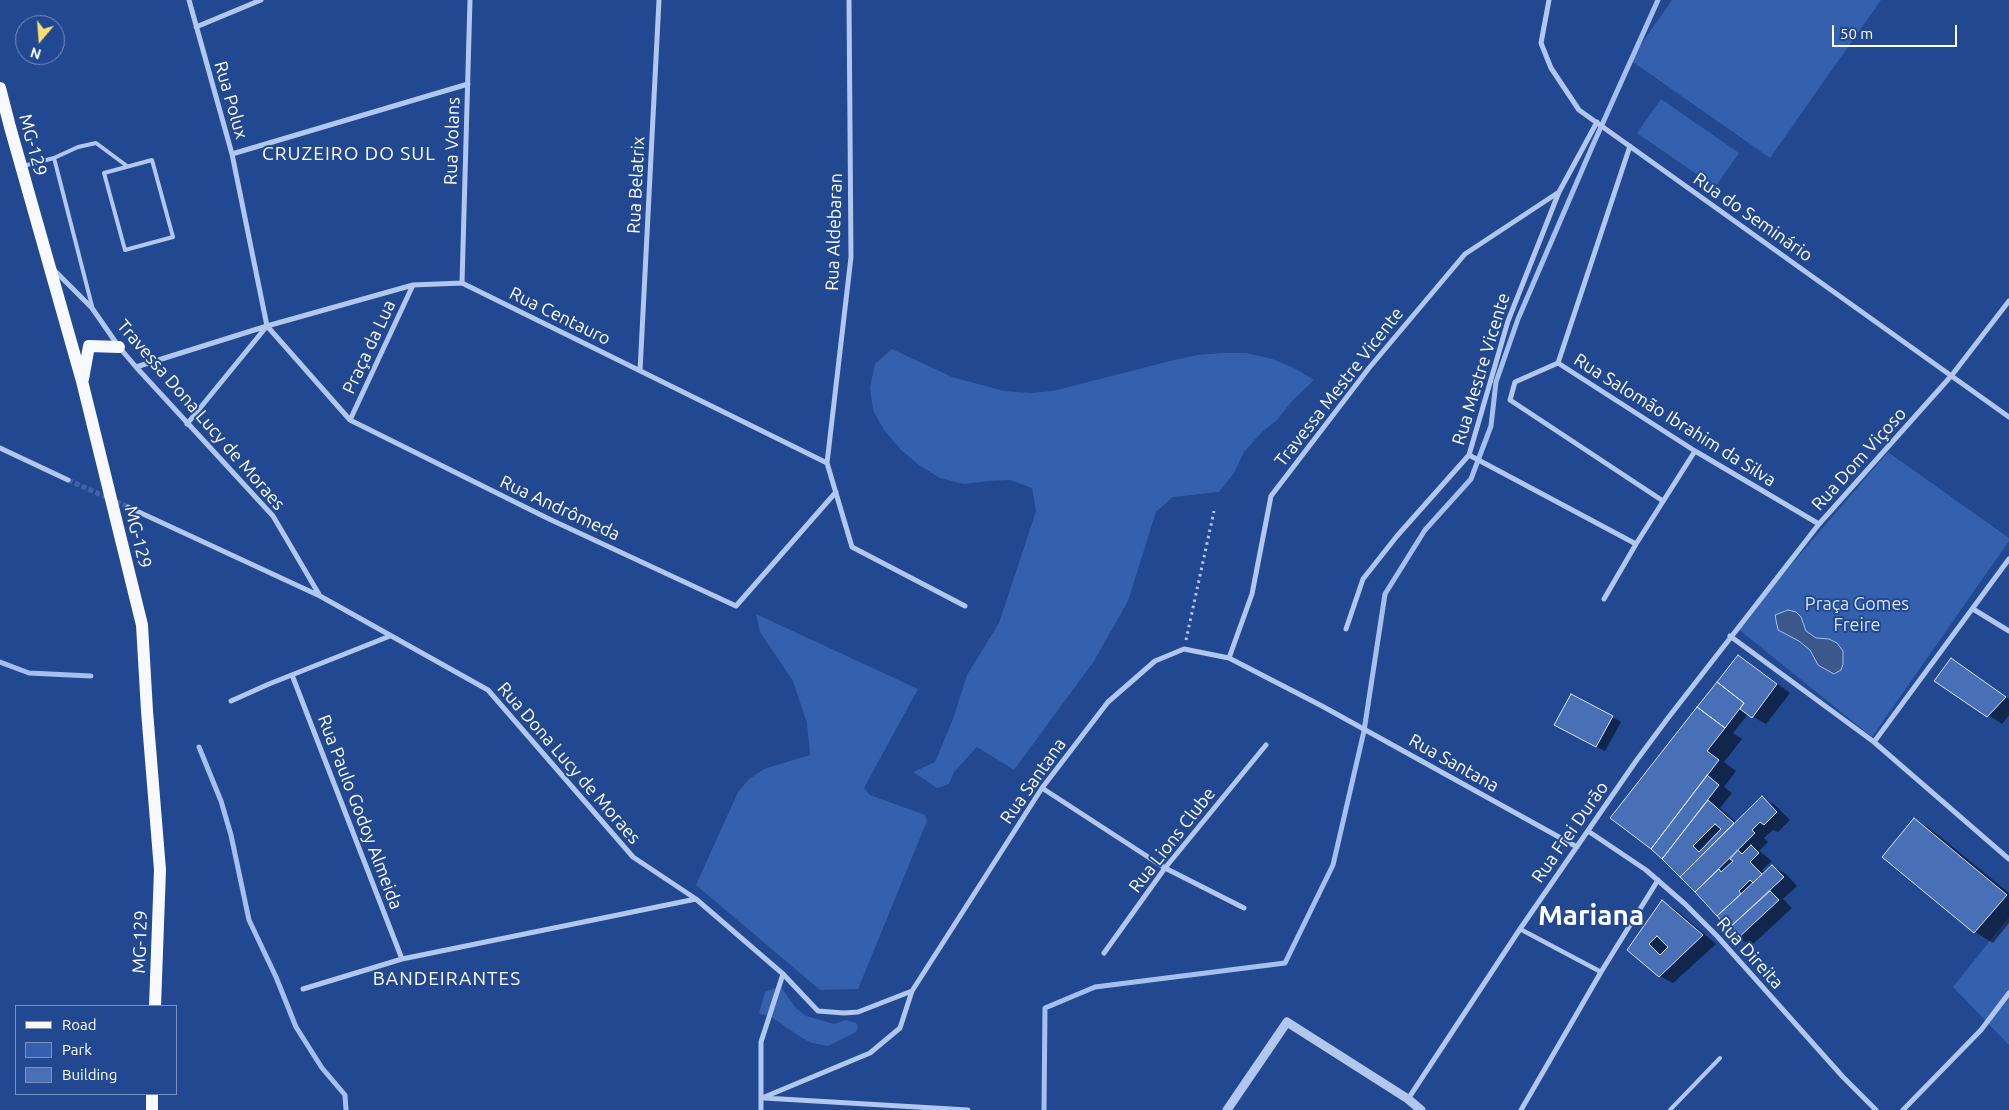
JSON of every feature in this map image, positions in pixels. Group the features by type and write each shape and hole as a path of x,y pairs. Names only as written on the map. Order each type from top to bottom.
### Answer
{"main road":[{"name":"MG-129","path":"0,88 20,167 82,381 142,625 160,870 155,1005"},
{"path":"82,381 89,346 119,347"},
{"path":"152,1095 152,1110"}],"street":[{"name":"Rua Polux","path":"189,0 232,154 267,326"},
{"path":"196,27 262,0"},
{"name":"Rua Volans","path":"462,283 470,0"},
{"name":"Rua Belatrix","path":"640,371 659,0"},
{"name":"Rua Aldebaran","path":"849,0 851,257 827,463 852,547 965,606"},
{"name":"Rua do Seminário","path":"1549,0 1540,43 1551,68 1579,110 1616,134 1630,146 2009,417"},
{"path":"232,154 468,84"},
{"name":"Rua Mestre Vicente","path":"1346,629 1363,579 1397,536 1469,455 1508,320 1559,192 1597,122"},
{"name":"Rua Salomão Ibrahim da Silva","path":"1630,146 1558,364 1695,451 1819,524"},
{"name":"Travessa Mestre Vicente","path":"1229,658 1252,594 1271,496 1369,368 1465,254 1559,192"},
{"name":"Travessa Dona Lucy de Moraes","path":"48,263 92,308 119,347 136,367 273,516 320,596"},
{"name":"Rua Centauro","path":"136,367 267,326 413,285 462,283 827,463"},
{"name":"Praça da Lua","path":"350,420 413,285"},
{"name":"Rua Dom Viçoso","path":"1730,636 1819,524 1952,375 2009,301"},
{"path":"187,424 267,326"},
{"name":"Rua Andrômeda","path":"267,326 350,420 538,514 736,606 836,492"},
{"path":"1558,364 1515,382 1510,400 1663,500"},
{"path":"0,448 68,480"},
{"path":"1604,598 1695,451"},
{"path":"1469,455 1636,544"},
{"name":"Rua Dona Lucy de Moraes","path":"128,506 320,596 488,690 633,857 696,899 783,974 818,1011 844,1014 858,1012 912,991"},
{"path":"1874,742 2009,560"},
{"path":"1973,609 2009,631"},
{"path":"231,701 390,636"},
{"path":"1730,636 1874,742 2009,859"},
{"name":"Rua Frei Durão","path":"1408,1099 1588,830 1636,761 1730,636"},
{"name":"Rua Santana","path":"762,1098 870,1053 900,1028 912,991 1042,788 1108,702 1155,661 1184,649 1229,658 1385,740 1577,847"},
{"name":"Rua Paulo Godoy Almeida","path":"292,675 402,959"},
{"name":"Rua Lions Clube","path":"1104,954 1165,868 1266,745"},
{"path":"1042,788 1165,868 1244,908"},
{"name":"Rua Direita","path":"1588,830 1658,880 1685,904 1717,936 1843,1077 1876,1110"},
{"path":"1521,1110 1601,972 1658,880"},
{"path":"303,989 402,959 696,899"},
{"path":"1520,929 1601,972"},
{"path":"761,1110 761,1042 783,974"},
{"path":"1903,1110 1981,1030 2009,993"},
{"path":"1227,1110 1288,1022 1408,1099 1421,1110"},
{"path":"762,1098 968,1110"}],"lane":[{"path":"20,167 54,158 78,147 96,143 127,166"},
{"path":"54,158 92,308"},
{"path":"152,160 173,237 125,250 104,173 127,166 152,160"},
{"path":"1670,1110 1720,1058"}],"path":[{"path":"1184,649 1214,511"}],"green space":[{"path":"1672,0 1881,0 1770,158 1630,60"},
{"path":"1661,99 1739,153 1715,187 1637,133"},
{"path":"892,349 952,377 1004,391 1031,393 1053,391 1174,360 1222,353 1247,353 1272,359 1294,368 1314,380 1244,452 1234,473 1219,492 1173,497 1156,512 1128,601 1094,661 1014,770 977,747 954,772 949,784 937,788 913,772 935,762 953,719 967,675 999,623 1036,511 1032,488 1010,480 964,484 940,478 919,465 901,450 884,430 873,410 870,387 875,364"},
{"name":"Praça Gomes Freire","path":"1888,452 2009,538 2009,541 1872,737 1737,628"},
{"path":"756,614 918,689 864,788 870,795 925,815 927,821 858,989 820,990 696,885 738,792 749,779 764,769 810,755 807,723 793,681 760,632"},
{"path":"2009,917 2009,1045 1953,987"},
{"path":"780,986 796,1008 806,1016 834,1024 846,1020 856,1023 858,1027 856,1032 828,1046 812,1043 773,1018 759,1013 765,992"}],"shaded area":[{"path":"1788,610 1796,612 1801,617 1806,631 1816,638 1829,639 1837,643 1843,651 1841,670 1834,674 1818,665 1810,650 1799,641 1778,630 1775,615"}],"building":[{"path":"1738,655 1777,684 1752,718 1740,709 1744,703 1717,682"},
{"path":"1951,658 2006,697 1987,717 1934,681"},
{"path":"1717,682 1744,703 1725,728 1697,707"},
{"path":"1571,694 1613,716 1596,747 1554,725"},
{"path":"1697,707 1725,728 1707,751 1719,760 1651,849 1610,818"},
{"path":"1707,775 1719,785 1662,859 1651,849"},
{"path":"1762,796 1777,812 1764,825 1760,822 1752,830 1755,833 1695,892 1680,877"},
{"path":"1708,800 1734,823 1680,877 1662,859","holes":["1715,824 1721,829 1699,852 1693,846"]},
{"path":"1914,818 2007,895 1974,933 1882,857"},
{"path":"1751,845 1759,853 1750,862 1762,874 1753,883 1750,880 1739,891 1741,894 1717,916 1695,892 1719,869 1721,872 1733,861 1730,859 1738,850 1742,854"},
{"path":"1772,865 1784,877 1728,929 1717,916"},
{"path":"1770,891 1779,900 1737,939 1728,929"},
{"path":"1662,900 1703,935 1659,977 1627,950","holes":["1657,936 1668,947 1660,955 1649,944"]}],"waterway":[{"path":"1044,1110 1045,1008 1095,987 1285,963 1333,865 1364,731 1385,594 1425,530 1471,479 1491,426 1496,382 1518,319 1658,0"},
{"path":"0,662 29,673 91,676"},
{"path":"199,747 221,801 231,835 249,920 276,977 296,1027 322,1068 345,1095 346,1110"}],"tunnel":[{"path":"68,480 128,507"}],"district":[{"name":"CRUZEIRO DO SUL","path":"349,154"},
{"name":"Mariana","path":"1591,916"},
{"name":"BANDEIRANTES","path":"447,979"}]}
